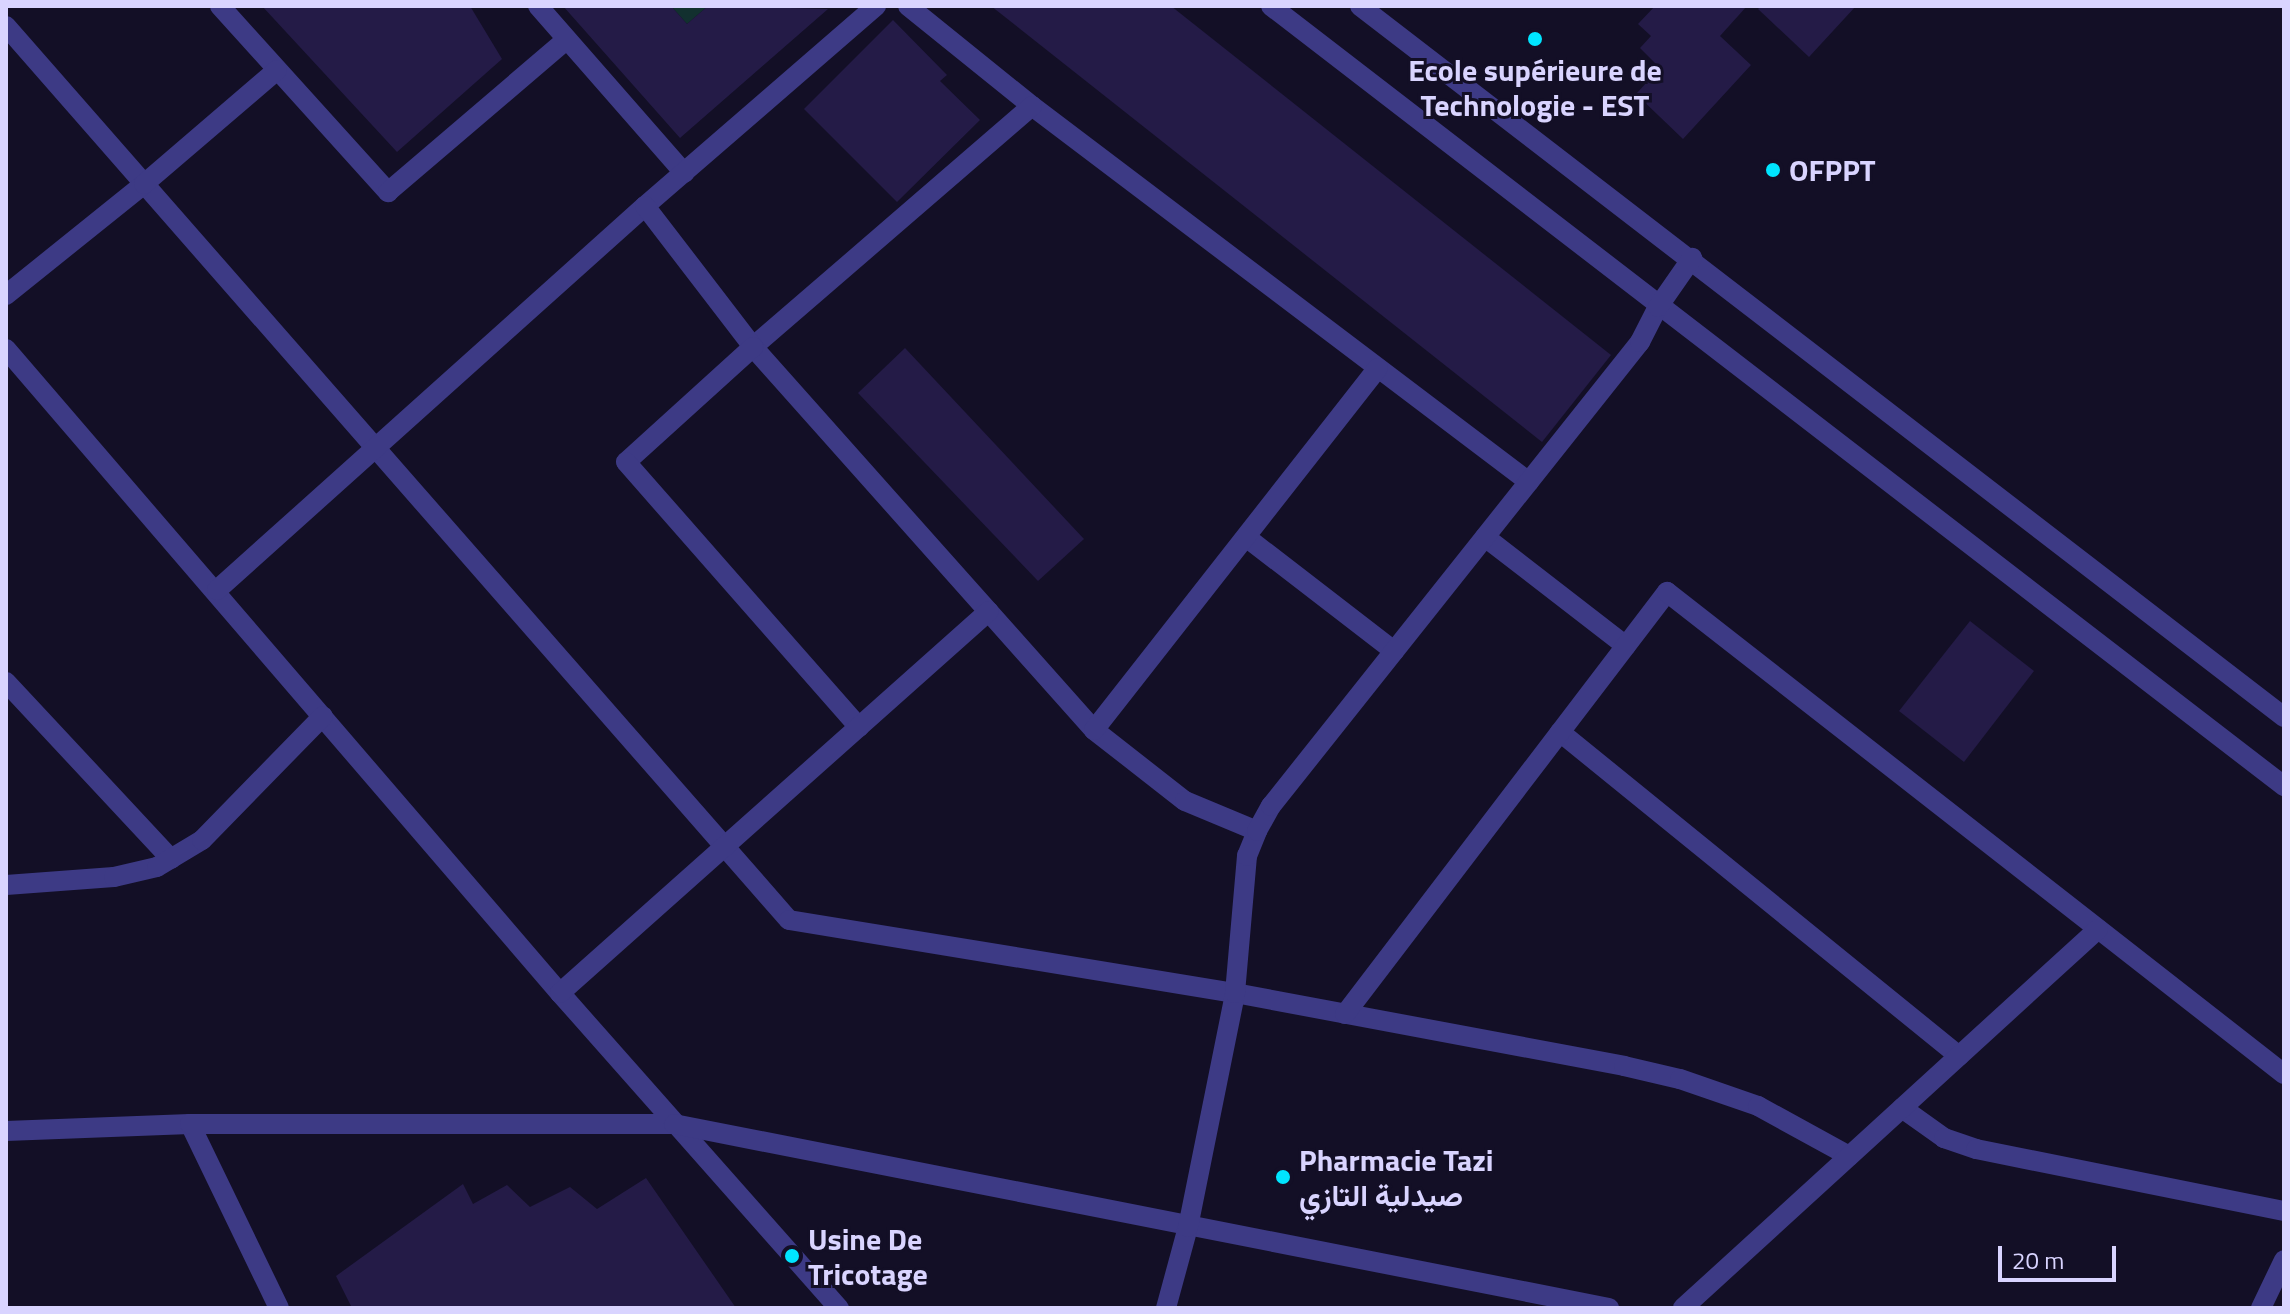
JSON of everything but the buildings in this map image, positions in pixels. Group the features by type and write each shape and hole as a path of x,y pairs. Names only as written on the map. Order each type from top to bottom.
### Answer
{"street":[{"path":"220,6 388,192 567,39"},
{"path":"538,6 684,173"},
{"path":"217,590 645,206 876,6"},
{"path":"908,6 1032,106 1529,482"},
{"path":"1271,6 2284,786"},
{"path":"1360,6 1692,258 2284,717"},
{"path":"6,26 789,920 1235,993 1680,1079 1758,1106 1849,1156"},
{"path":"6,295 144,184 277,70"},
{"path":"859,727 626,462 753,347 1032,106"},
{"path":"645,206 753,347 1094,730 1185,801 1257,831"},
{"path":"1166,1308 1188,1227 1235,993 1247,856 1257,831 1271,806 1640,342 1658,307 1692,258"},
{"path":"6,349 217,590 560,993 839,1308"},
{"path":"1094,730 1378,368"},
{"path":"1246,537 1394,651"},
{"path":"1485,537 1626,646"},
{"path":"1345,1014 1667,592 2284,1074"},
{"path":"560,993 989,611"},
{"path":"6,682 171,859"},
{"path":"6,885 114,877 157,867 202,840 323,716"},
{"path":"1560,732 1959,1056"},
{"path":"1683,1308 2098,929"},
{"path":"1902,1108 1927,1128 1967,1147 2284,1211"},
{"path":"6,1131 190,1124 674,1124 1609,1308"},
{"path":"190,1124 279,1308"},
{"path":"2261,1308 2284,1260"}],"green space":[{"path":"671,6 708,6 687,24"}],"place":[{"name":"Ecole supérieure de Technologie - EST","path":"1535,39"},
{"name":"OFPPT","path":"1773,170"},
{"name":"Pharmacie Tazi صيدلية التازي","path":"1283,1177"},
{"name":"Usine De Tricotage","path":"792,1256"}]}
